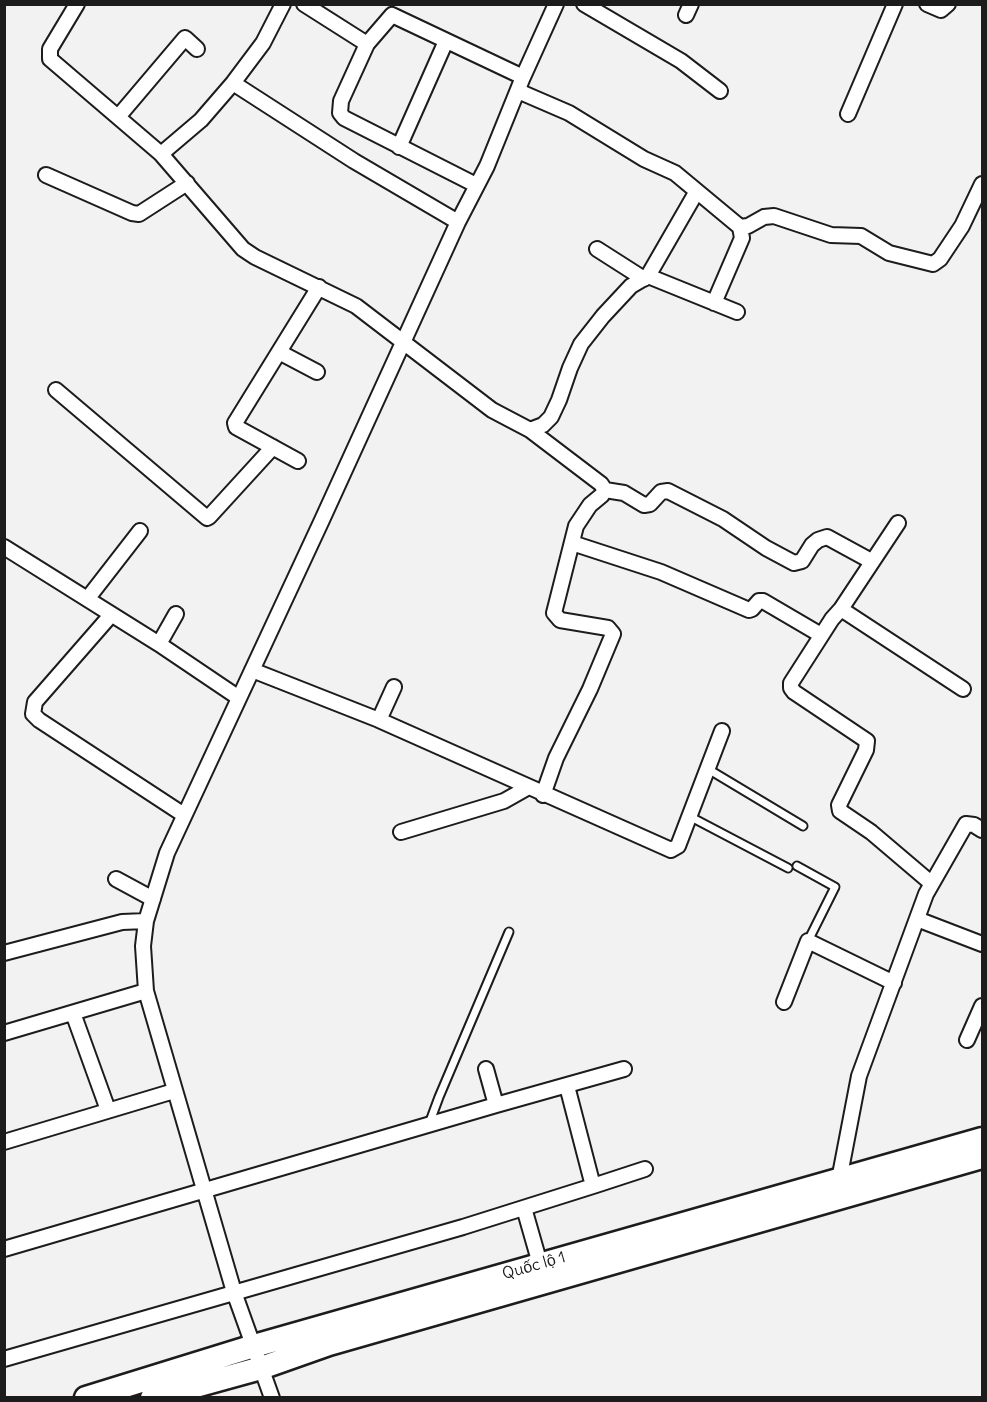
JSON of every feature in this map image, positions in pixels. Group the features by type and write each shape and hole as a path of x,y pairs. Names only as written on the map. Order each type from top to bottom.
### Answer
{"highway":[{"name":"Quốc lộ 1","path":"156,1397 257,1357 540,1264 982,1139"},
{"name":"Quốc lộ 1","path":"86,1398 257,1357 329,1344 982,1157"}],"street":[{"path":"77,4 50,50 50,59 161,154 248,254 356,306 492,410 530,430 601,484 604,490"},
{"path":"161,154 201,120 233,83 263,43 282,4"},
{"path":"304,4 367,44"},
{"path":"272,1398 234,1292 146,991 143,946 146,921 167,853 402,342 487,166 556,4"},
{"path":"584,4 681,61 720,91"},
{"path":"848,114 895,4"},
{"path":"927,4 941,10 948,4"},
{"path":"476,185 344,118 340,112 341,101 367,44 393,15 523,77"},
{"path":"118,117 185,38 197,49"},
{"path":"399,147 446,41"},
{"path":"233,83 354,161 458,222"},
{"path":"518,91 569,113 644,159 675,173 740,227 742,238 714,303"},
{"path":"46,175 139,214 187,183"},
{"path":"740,227 748,226 764,217 774,216 831,235 861,236 889,253 933,264 940,259 962,226 982,184"},
{"path":"530,430 543,425 554,412 570,368 582,344 603,316 624,294 636,283 646,278 697,191"},
{"path":"597,249 646,278 737,312"},
{"path":"298,461 236,427 235,423 319,287"},
{"path":"279,352 317,372"},
{"path":"56,390 207,518 273,447"},
{"path":"543,795 556,758 590,689 613,633 608,628 560,620 554,613 578,521 604,490"},
{"path":"604,490 624,493 644,505 650,504 661,492 668,491 723,519 791,561 802,561 812,545 827,537 871,561"},
{"path":"898,523 795,674 791,688 810,704 867,741 866,750 839,806 840,811 871,832 931,883"},
{"path":"87,598 140,531"},
{"path":"572,543 661,572 749,609 752,609 759,601 766,602 821,635"},
{"path":"4,547 159,644 239,698"},
{"path":"841,609 963,689"},
{"path":"159,644 176,614"},
{"path":"111,615 35,702 33,714 184,815"},
{"path":"252,670 379,720 527,788 671,850 678,846 722,731"},
{"path":"379,720 394,687"},
{"path":"401,832 504,801 527,788"},
{"path":"839,1180 859,1076 931,883 945,864 967,824 982,830"},
{"path":"116,879 153,899"},
{"path":"917,919 982,944"},
{"path":"4,953 122,922 146,921"},
{"path":"784,1002 808,941 894,983"},
{"path":"4,1033 146,991"},
{"path":"966,1040 982,1006"},
{"path":"73,1013 108,1110"},
{"path":"486,1069 496,1104"},
{"path":"4,1249 496,1104 624,1069"},
{"path":"567,1086 593,1186"},
{"path":"4,1142 174,1091"},
{"path":"4,1359 452,1230 645,1169"},
{"path":"524,1208 540,1264"}],"lane":[{"path":"708,769 803,826"},
{"path":"689,816 788,868"},
{"path":"797,866 835,886 808,941"},
{"path":"429,1124 508,932"}]}
